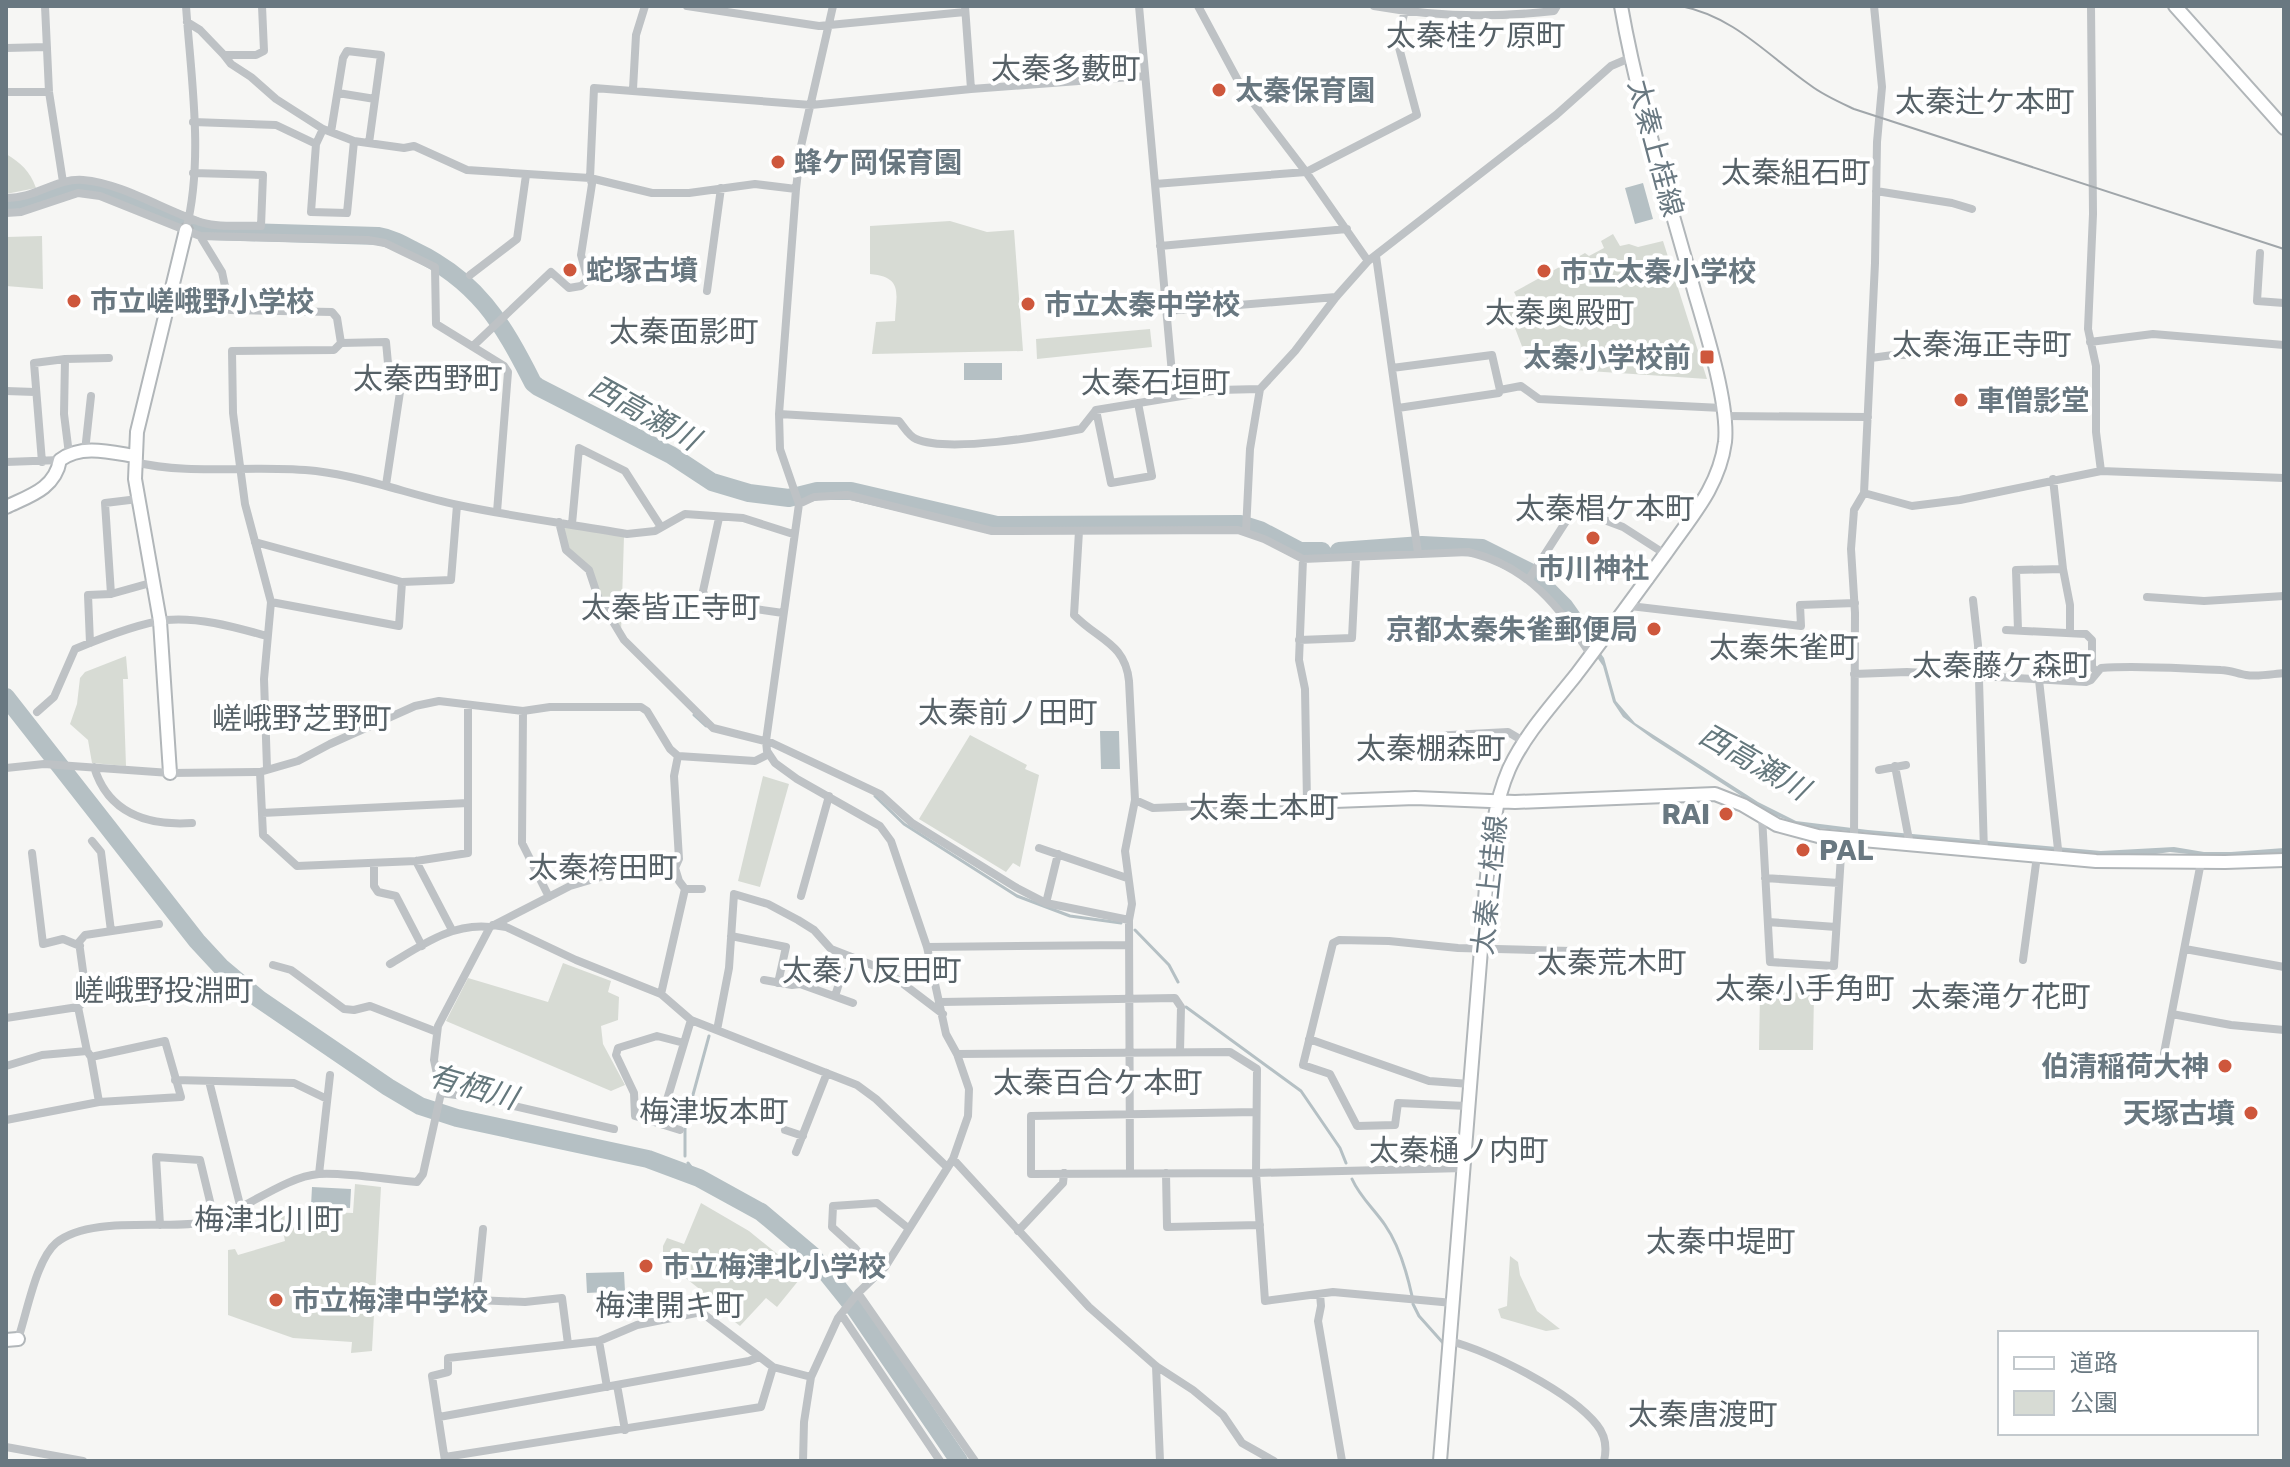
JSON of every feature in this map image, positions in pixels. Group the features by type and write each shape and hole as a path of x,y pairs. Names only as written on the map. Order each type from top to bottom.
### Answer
{"main road":[{"name":"太秦上桂線","path":"1440,1461 1491,830 1499,800 1510,768 1525,742 1630,606 1702,505 1716,477 1725,442 1723,412 1710,350 1621,6"},
{"path":"2175,6 2284,128"},
{"path":"170,773 160,621 134,459 137,432 186,230"},
{"path":"6,507 47,488 64,457 85,451 134,459"},
{"path":"1307,802 1715,794 1727,797 1789,829 1984,845 2037,856 2059,850 2201,862 2284,860"}],"street":[{"path":"45,6 49,92 63,182"},
{"path":"186,6 193,122 193,173 186,230"},
{"path":"224,55 256,55 264,51 262,6"},
{"path":"633,89 636,35 645,6"},
{"path":"687,6 819,26 965,9 971,89"},
{"path":"803,1461 804,1422 811,1377 842,1312 885,1267 950,1163 968,1116 969,1089 957,1054 946,1034 927,947 891,841 880,826 797,779 775,763 766,741 793,555 797,499 780,449 779,414 796,189 833,6"},
{"path":"1139,6 1174,396"},
{"path":"1198,6 1242,88 1372,259 1392,368 1418,553"},
{"path":"1374,6 1436,15 1499,16 1554,11 1557,6"},
{"path":"1762,816 1770,962 1834,966 1839,883 1851,835 1855,603 1851,549 1854,510 1864,493 1871,358 1882,87 1874,6"},
{"path":"2091,6 2093,214 2088,329 2096,366 2096,432 2101,471"},
{"path":"1155,184 1306,172 1417,115 1397,40 1405,11"},
{"path":"187,22 200,30 231,64 276,99 327,130 354,141 404,148 414,146 467,170 590,178 652,193 689,193 755,184 796,189"},
{"path":"6,48 47,47"},
{"path":"354,141 347,213 311,212 316,144 327,130 347,51 381,55 369,143"},
{"path":"1246,527 1250,449 1260,389 1295,351 1336,297 1372,259 1556,115 1611,66 1632,57"},
{"path":"473,346 551,272 569,288 581,286 588,280 581,255 592,184 594,88 811,105 1145,76"},
{"path":"6,92 49,92"},
{"path":"338,93 375,99"},
{"path":"193,122 276,125 316,144"},
{"path":"6,198 31,195 63,182 84,180 112,187 209,224 261,226 263,175 193,173"},
{"path":"470,275 517,239 526,175"},
{"path":"106,198 112,187"},
{"path":"707,291 721,188"},
{"path":"1876,191 1972,209"},
{"path":"6,213 78,193 106,198 200,236 368,240 385,243 435,267 436,324 504,366 508,372 497,512"},
{"path":"31,195 33,207"},
{"path":"1160,246 1347,229"},
{"path":"200,236 222,272 230,310 332,312 337,318 341,343"},
{"path":"2260,253 2257,301 2284,303"},
{"path":"1166,311 1336,297"},
{"path":"2090,342 2153,334 2284,345"},
{"path":"386,485 400,392 389,374 386,342 341,343 334,350 232,351 233,413 245,504 271,602 264,690 263,835 297,866 416,861 468,853 468,705"},
{"path":"1392,368 1492,355 1500,390"},
{"path":"1871,358 1916,355"},
{"path":"42,462 34,363 109,358"},
{"path":"6,462 42,462 64,457 65,359"},
{"path":"1398,408 1499,393 1500,390 1521,386 1539,399 1723,412 1868,417"},
{"path":"779,414 899,421 912,437 920,441 955,444 1081,429 1096,410 1218,390 1260,389"},
{"path":"6,391 35,392"},
{"path":"85,451 91,396"},
{"path":"1096,410 1111,483 1152,476 1138,403"},
{"path":"572,524 579,448 625,471 661,527"},
{"path":"134,459 158,468 314,470 386,485 457,505 627,534 655,531 685,514 743,518 793,534"},
{"path":"1864,493 1912,506 1960,500 2101,471 2284,478"},
{"path":"2053,479 2070,605 2070,633"},
{"path":"797,499 847,495 992,531 1246,527 1303,559 1468,552 1486,556 1529,579 1557,606 1593,651"},
{"path":"1529,579 1581,498 1599,518 1623,527 1665,554"},
{"path":"111,594 105,503 138,499"},
{"path":"255,542 402,582 451,580 457,505"},
{"path":"719,518 703,591 707,602 783,613"},
{"path":"559,522 566,550 589,570 598,597 624,640 713,728 766,741 880,794 912,823 1046,903 1129,920"},
{"path":"1079,531 1074,615 1095,634 1119,649 1129,681 1135,800 1125,851 1132,904 1129,920 1130,1173"},
{"path":"1299,640 1352,638 1356,557"},
{"path":"1135,800 1153,808 1307,802 1305,689 1299,660 1303,559"},
{"path":"2018,630 2016,570 2063,569"},
{"path":"90,643 88,595 111,594 154,582"},
{"path":"271,602 399,626 402,582"},
{"path":"2147,597 2204,601 2284,596"},
{"path":"1973,600 1979,677 1984,845"},
{"path":"1630,606 1801,626 1800,605 1855,603"},
{"path":"37,712 54,697 75,649 90,643 160,621 184,620 214,623 267,636"},
{"path":"2006,630 2086,634 2092,640 2092,667 2097,672"},
{"path":"1854,674 1907,672 2086,682 2101,668 2115,667 2225,670 2248,676 2284,673"},
{"path":"2039,680 2059,850"},
{"path":"6,768 44,764 170,773 263,770 298,761 415,706 439,701 523,711 550,707 641,707 678,756 755,761 769,754"},
{"path":"523,711 522,843 549,897"},
{"path":"1432,736 1508,732 1525,742"},
{"path":"661,994 685,889 675,868 679,859 674,776 678,756"},
{"path":"1879,770 1906,765"},
{"path":"1895,766 1908,838"},
{"path":"94,767 97,779 124,812 172,825 192,823"},
{"path":"801,896 829,796"},
{"path":"262,813 468,803"},
{"path":"92,841 101,852 111,931"},
{"path":"1039,848 1127,878"},
{"path":"32,853 43,944 63,939 80,946"},
{"path":"1046,903 1058,854"},
{"path":"2023,960 2037,856"},
{"path":"416,861 452,930"},
{"path":"2164,1053 2201,862"},
{"path":"374,863 374,886 378,892 396,896 422,946"},
{"path":"10,1343 46,1252 60,1240 82,1231 202,1223 293,1182 319,1174 417,1182 423,1174 440,1096 434,1060 437,1032 492,926 570,886 631,868 675,868"},
{"path":"1765,878 1839,883"},
{"path":"685,889 702,889"},
{"path":"717,1030 724,1001 734,894 768,904 814,930 831,949 885,970 943,1014"},
{"path":"1768,922 1836,927"},
{"path":"6,1018 78,1007 87,1000 79,942 85,935 159,924"},
{"path":"390,964 452,930 475,925 506,927 576,960 661,994 691,1020 857,1085 950,1163 1089,1307 1156,1366 1193,1390 1223,1415 1242,1443 1274,1461"},
{"path":"731,936 786,947 778,983"},
{"path":"1467,1106 1398,1103 1395,1125 1357,1126 1330,1074 1303,1065 1333,943 1339,940 1571,951"},
{"path":"927,947 1129,945"},
{"path":"2185,949 2284,967"},
{"path":"273,965 291,970 344,1009 370,1006 437,1032"},
{"path":"835,996 843,971"},
{"path":"764,980 800,984 853,1003"},
{"path":"941,1002 1175,998 1181,1007 1180,1052"},
{"path":"78,1007 99,1102"},
{"path":"2172,1014 2231,1025 2284,1030"},
{"path":"660,1123 691,1020"},
{"path":"680,1130 635,1116 634,1093 616,1055 618,1048 657,1036 684,1043"},
{"path":"1309,1039 1429,1081 1470,1084"},
{"path":"6,1066 42,1055 89,1054 165,1041 181,1097 99,1102 6,1120"},
{"path":"957,1054 1230,1052 1257,1069 1256,1173 1265,1301 1320,1294 1356,1294 1453,1303"},
{"path":"796,1152 827,1073"},
{"path":"319,1174 330,1075"},
{"path":"175,1080 294,1083 327,1099"},
{"path":"209,1081 240,1205"},
{"path":"440,1096 479,1098 614,1129"},
{"path":"1256,1112 1031,1116 1031,1174 1465,1168"},
{"path":"785,1130 803,1136"},
{"path":"160,1225 156,1157 200,1160 214,1218"},
{"path":"1018,1231 1063,1183 1064,1173"},
{"path":"1166,1173 1167,1227 1260,1225"},
{"path":"877,1275 855,1248 832,1227 833,1206 877,1203 908,1228"},
{"path":"483,1229 476,1300 525,1302 562,1298 568,1344"},
{"path":"857,1294 968,1443 975,1461"},
{"path":"1320,1294 1318,1321 1342,1461"},
{"path":"773,1367 761,1407 445,1459 432,1376 448,1372 448,1358 599,1341 637,1325 701,1312 773,1367 811,1377"},
{"path":"842,1312 940,1461"},
{"path":"599,1341 625,1430"},
{"path":"1450,1341 1519,1371 1569,1400 1602,1433 1606,1452 1604,1461"},
{"path":"439,1417 759,1357"},
{"path":"1156,1366 1160,1461"},
{"path":"6,1447 83,1461"}],"green space":[{"path":"6,154 24,168 36,188 6,194"},
{"path":"950,221 987,232 1014,230 1023,351 872,354 876,322 895,321 896,288 888,279 870,274 870,226"},
{"path":"1613,234 1620,246 1629,244 1638,247 1663,241 1707,379 1530,367 1508,310 1510,303 1518,300 1514,292 1585,253 1589,256 1604,248 1601,241"},
{"path":"42,236 43,289 6,286 6,237"},
{"path":"1150,329 1152,347 1037,359 1036,339"},
{"path":"561,524 624,536 621,633 599,596 591,569 567,549"},
{"path":"126,656 128,679 123,679 126,766 92,763 88,740 70,724 77,704 80,678 85,672"},
{"path":"970,735 1027,765 1025,769 1039,775 1020,867 1013,863 1006,872 919,819"},
{"path":"763,776 789,784 760,887 738,881"},
{"path":"563,963 611,981 608,992 619,997 618,1020 601,1026 603,1044 625,1085 611,1091 446,1021 468,978 548,1002"},
{"path":"1760,992 1814,993 1813,1050 1759,1050"},
{"path":"355,1184 381,1187 372,1351 351,1353 352,1342 293,1338 228,1315 228,1250 235,1249 238,1255 285,1241 280,1216 304,1216 305,1211 353,1213"},
{"path":"701,1203 749,1231 803,1275 777,1307 766,1298 740,1326 683,1276 679,1260 663,1261 663,1246 667,1238 684,1244"},
{"path":"1510,1256 1518,1262 1520,1275 1537,1311 1560,1329 1546,1331 1501,1318 1498,1309 1507,1306"}],"shaded area":[{"path":"1643,183 1653,219 1635,224 1625,188"},
{"path":"964,363 1002,363 1002,380 964,380"},
{"path":"1575,618 1604,658 1616,701 1635,723 1758,802 1796,821 2101,851 2174,847 2231,852 2284,848 2284,853 2225,858 2170,852 2102,856 1807,827 1768,813 1623,717 1613,702 1603,666 1572,621"},
{"path":"1100,731 1119,731 1120,769 1101,769"},
{"path":"312,1187 351,1189 350,1208 311,1206"},
{"path":"624,1272 625,1291 587,1293 586,1273"}],"waterway":[{"name":"西高瀬川","path":"6,206 23,204 68,188 84,187 101,190 208,231 378,236 392,240 435,262 471,289 498,322 538,387 671,455 712,482 749,493 789,498 817,491 851,491 997,525 1241,524 1260,530 1300,551 1322,551"},
{"name":"西高瀬川","path":"1339,551 1422,545 1482,548 1530,572 1564,606 1588,640"},
{"name":"有栖川","path":"6,697 197,941 222,968 259,999 420,1106 457,1118 648,1159 699,1178 761,1212 812,1255 856,1310 959,1461"},
{"path":"694,715 706,726"},
{"path":"875,796 904,824 1017,896 1070,916 1121,923"},
{"path":"1135,930 1169,965 1178,982"},
{"path":"1186,1007 1301,1091 1340,1148 1346,1163"},
{"path":"685,1156 685,1124 709,1036"},
{"path":"688,1163 699,1178"},
{"path":"1352,1179 1394,1241 1412,1296"},
{"path":"1413,1304 1419,1316 1444,1344"}],"tram line":[{"path":"1681,6 1700,11 1734,28 1815,89 1854,109 2284,249"}],"place":[{"name":"太秦保育園","path":"1219,90"},
{"name":"蜂ケ岡保育園","path":"778,162"},
{"name":"蛇塚古墳","path":"570,270"},
{"name":"市立太秦小学校","path":"1544,271"},
{"name":"市立嵯峨野小学校","path":"74,301"},
{"name":"市立太秦中学校","path":"1028,304"},
{"name":"太秦小学校前","path":"1707,357"},
{"name":"車僧影堂","path":"1961,400"},
{"name":"市川神社","path":"1593,538"},
{"name":"京都太秦朱雀郵便局","path":"1654,629"},
{"name":"RAI","path":"1726,814"},
{"name":"PAL","path":"1803,850"},
{"name":"伯清稲荷大神","path":"2225,1066"},
{"name":"天塚古墳","path":"2251,1113"},
{"name":"市立梅津北小学校","path":"646,1266"},
{"name":"市立梅津中学校","path":"276,1300"}],"district":[{"name":"太秦桂ケ原町","path":"1476,36"},
{"name":"太秦多藪町","path":"1066,69"},
{"name":"太秦辻ケ本町","path":"1985,102"},
{"name":"太秦組石町","path":"1796,173"},
{"name":"太秦奥殿町","path":"1560,313"},
{"name":"太秦面影町","path":"684,332"},
{"name":"太秦海正寺町","path":"1982,345"},
{"name":"太秦西野町","path":"428,379"},
{"name":"太秦石垣町","path":"1156,383"},
{"name":"太秦椙ケ本町","path":"1605,509"},
{"name":"太秦皆正寺町","path":"671,608"},
{"name":"太秦朱雀町","path":"1784,648"},
{"name":"太秦藤ケ森町","path":"2002,666"},
{"name":"太秦前ノ田町","path":"1008,713"},
{"name":"嵯峨野芝野町","path":"302,719"},
{"name":"太秦棚森町","path":"1431,749"},
{"name":"太秦土本町","path":"1264,808"},
{"name":"太秦袴田町","path":"603,868"},
{"name":"太秦荒木町","path":"1612,963"},
{"name":"太秦八反田町","path":"872,971"},
{"name":"太秦小手角町","path":"1805,989"},
{"name":"嵯峨野投淵町","path":"164,991"},
{"name":"太秦滝ケ花町","path":"2001,997"},
{"name":"太秦百合ケ本町","path":"1098,1083"},
{"name":"梅津坂本町","path":"714,1112"},
{"name":"太秦樋ノ内町","path":"1459,1151"},
{"name":"梅津北川町","path":"269,1220"},
{"name":"太秦中堤町","path":"1721,1242"},
{"name":"梅津開キ町","path":"670,1306"},
{"name":"太秦唐渡町","path":"1703,1415"}]}
